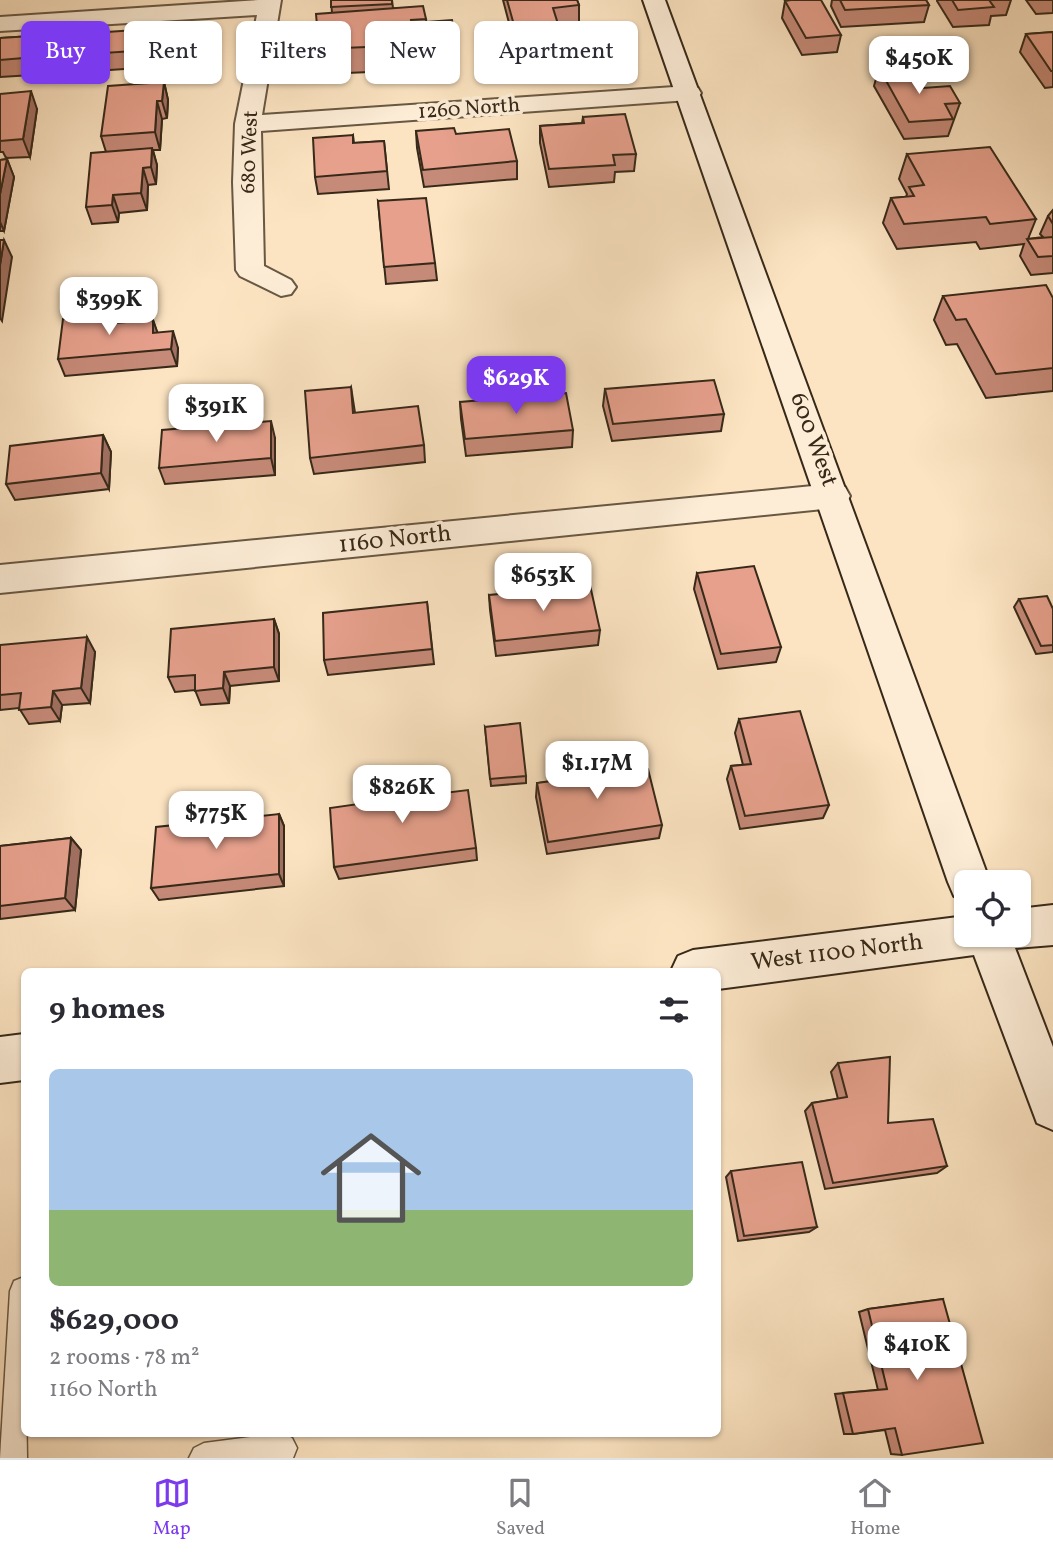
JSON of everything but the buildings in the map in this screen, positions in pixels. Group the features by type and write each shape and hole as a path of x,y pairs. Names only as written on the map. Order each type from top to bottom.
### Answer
{"street":[{"name":"600 West","path":"654,0 965,870"},
{"path":"0,24 269,3"},
{"name":"680 West","path":"269,3 267,36 248,124 250,270 281,287"},
{"name":"1260 North","path":"248,124 689,93"},
{"name":"1160 North","path":"0,579 833,496"},
{"path":"1031,928 1053,925"},
{"name":"West 1100 North","path":"717,968 954,937"},
{"path":"993,947 1053,1107"},
{"path":"0,1060 21,1057"}],"lane":[{"path":"12,1458 21,1333"},
{"path":"204,1458 282,1448"}]}
